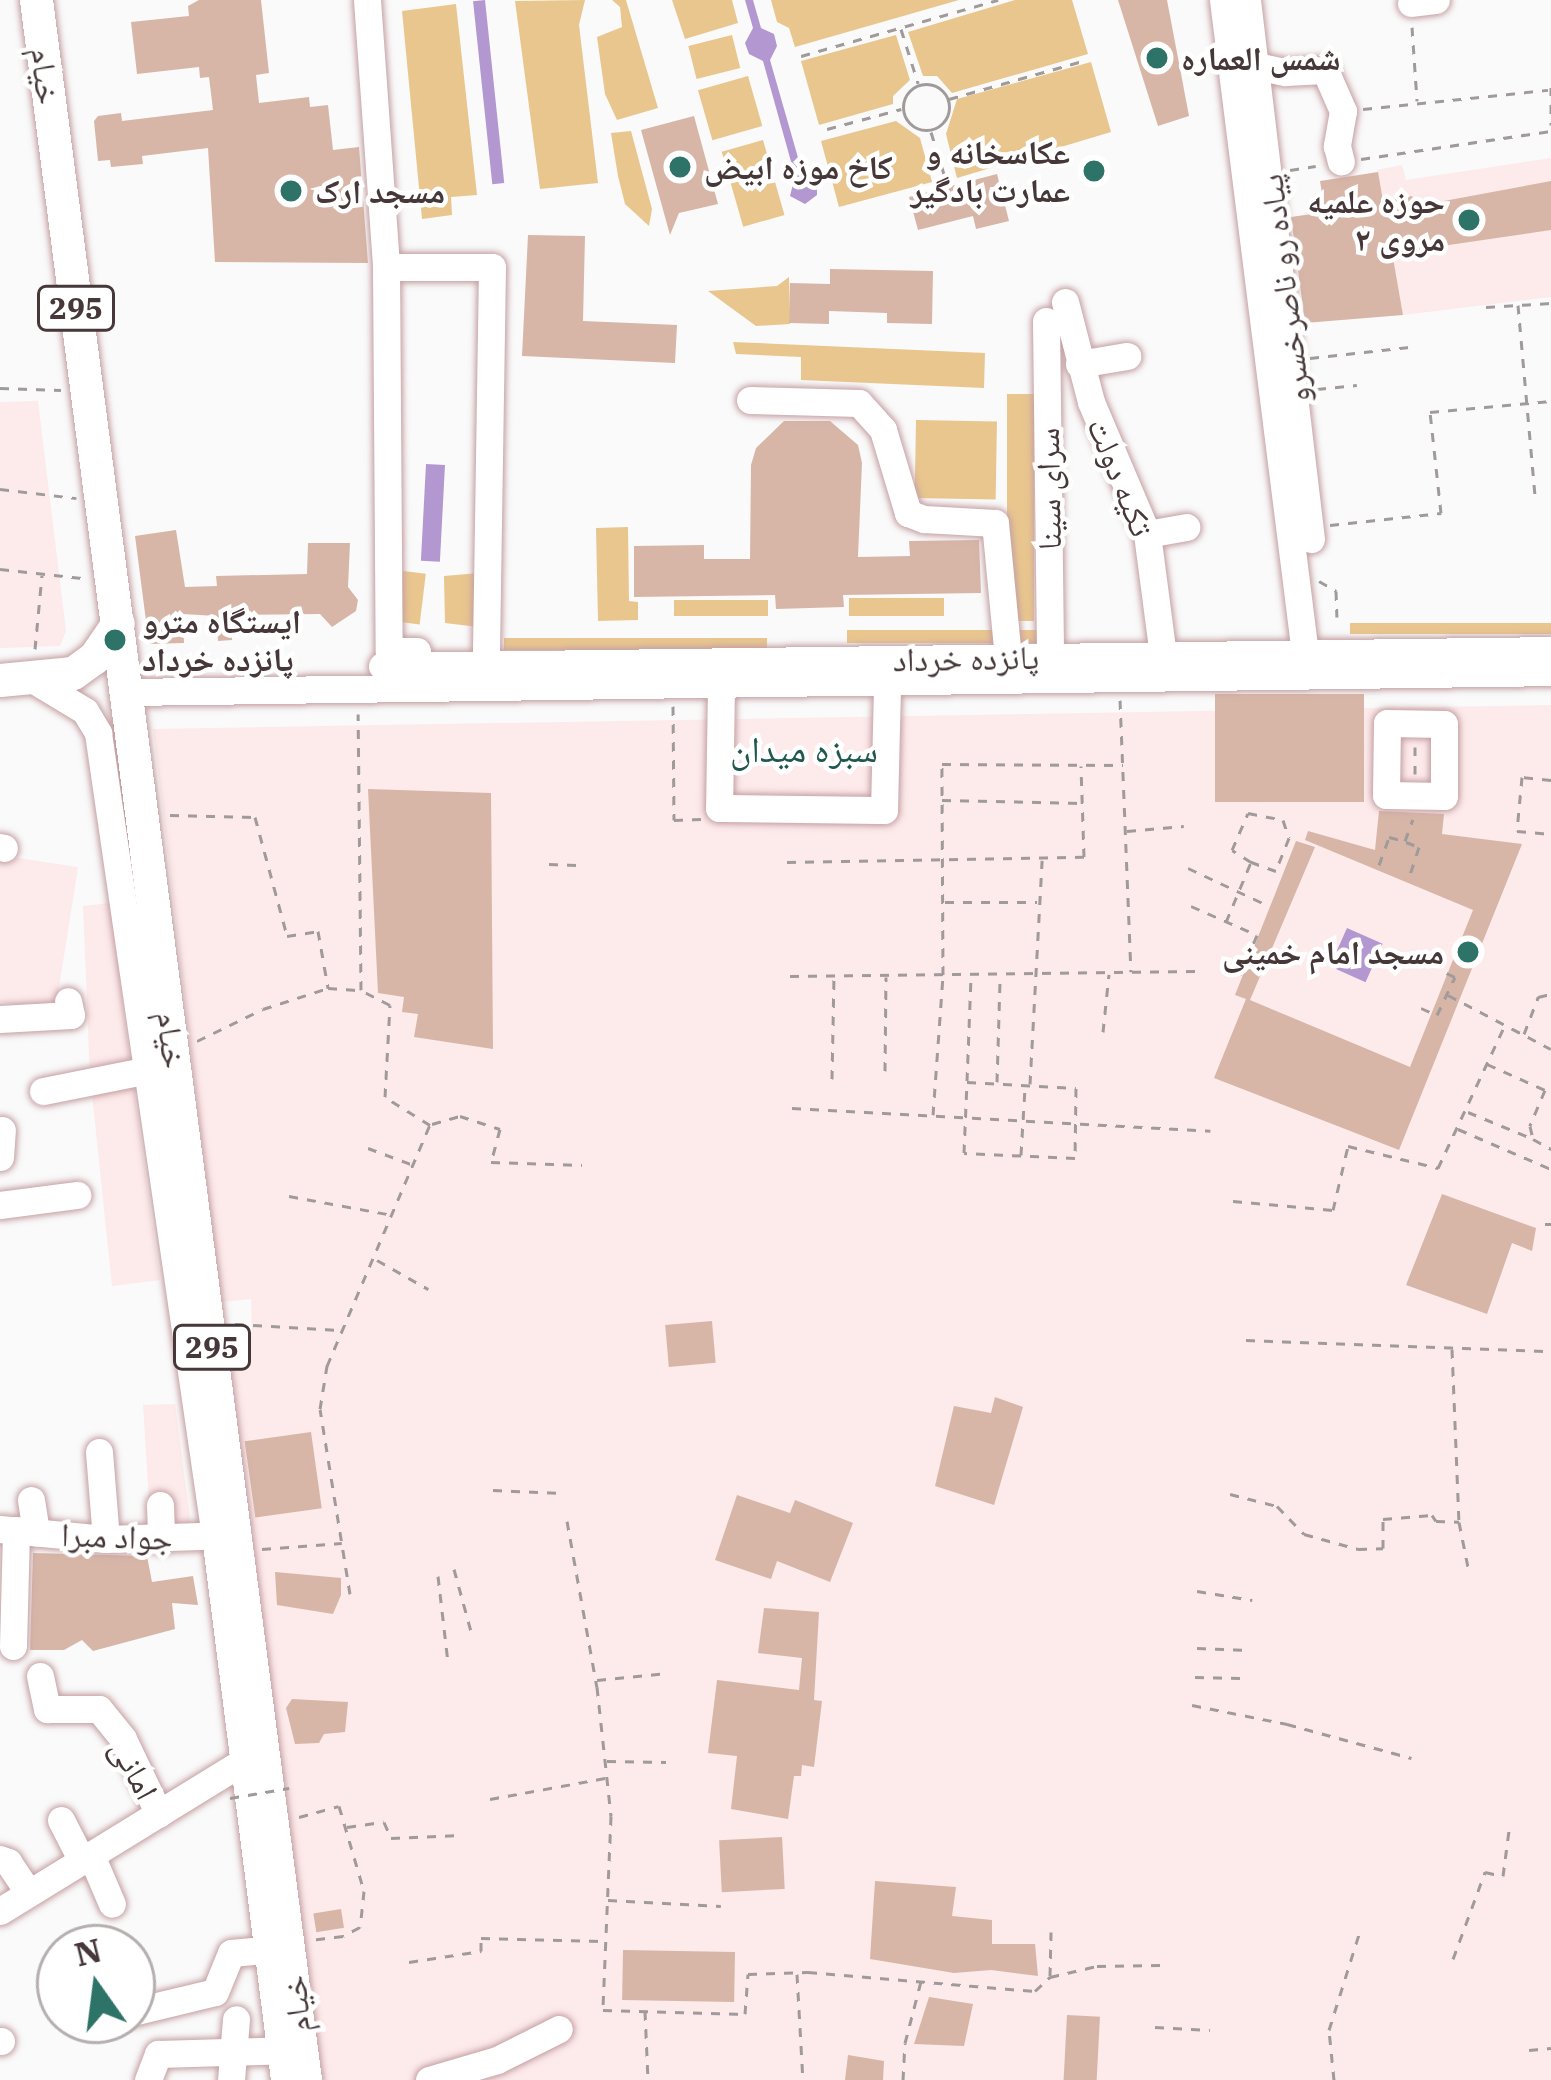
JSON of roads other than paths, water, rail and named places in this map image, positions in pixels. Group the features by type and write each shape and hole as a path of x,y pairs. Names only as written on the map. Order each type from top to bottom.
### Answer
{"main road":[{"name":"خیام","path":"36,0 144,814 166,1062 209,1322 254,1754 274,1823 258,1878 283,1946 293,2065"},
{"path":"16,679 84,667 118,623"}],"street":[{"path":"367,0 386,267 492,267 490,658"},
{"path":"1223,0 1305,654"},
{"name":"پیاده رو ناصرخسرو","path":"1247,0 1297,391 1314,579"},
{"path":"1256,66 1285,72 1325,70 1343,111 1337,146 1341,162"},
{"name":"پانزده خرداد","path":"386,267 385,658 1008,658 1551,650"},
{"name":"تکیه دولت","path":"1056,312 1147,534 1162,656"},
{"name":"سرای سینا","path":"1049,657 1056,312"},
{"path":"1078,364 1126,356"},
{"path":"749,400 859,403 883,430 908,513 924,519 995,523 1008,658"},
{"path":"1147,534 1186,527"},
{"path":"127,692 1551,672"},
{"path":"16,679 85,711 96,725 166,1062 229,1540"},
{"path":"721,686 719,808 884,810 886,683"},
{"path":"1414,806 1444,796 1444,724 1415,724"},
{"path":"0,1019 70,1008"},
{"path":"44,1091 166,1062"},
{"path":"0,1205 77,1196"},
{"path":"99,1452 106,1539"},
{"path":"14,1646 17,1530 31,1500"},
{"path":"160,1505 161,1540"},
{"name":"جواد مبرا","path":"17,1530 106,1539 229,1540"},
{"name":"امانی","path":"40,1676 50,1718 99,1709 123,1739 159,1814"},
{"path":"0,1911 254,1754"},
{"path":"254,1754 258,1878"},
{"path":"61,1820 112,1904"},
{"path":"0,1859 8,1862 29,1893"},
{"path":"156,2006 215,1992 231,1952 283,1946"},
{"path":"231,2080 236,2019"},
{"path":"429,2080 497,2060 560,2029"},
{"path":"148,2080 158,2054 233,2050 293,2065"}],"place":[{"name":"شمس العماره","path":"1157,58"},
{"name":"کاخ موزه ابیض","path":"680,167"},
{"name":"عکاسخانه و عمارت بادگیر","path":"1094,171"},
{"name":"مسجد ارک","path":"291,191"},
{"name":"حوزه علمیه مروی ۲","path":"1469,220"},
{"name":"ایستگاه مترو پانزده خرداد","path":"115,640"},
{"name":"مسجد امام خمینی","path":"1468,952"}],"district":[{"name":"سبزه میدان","path":"804,749"}]}
